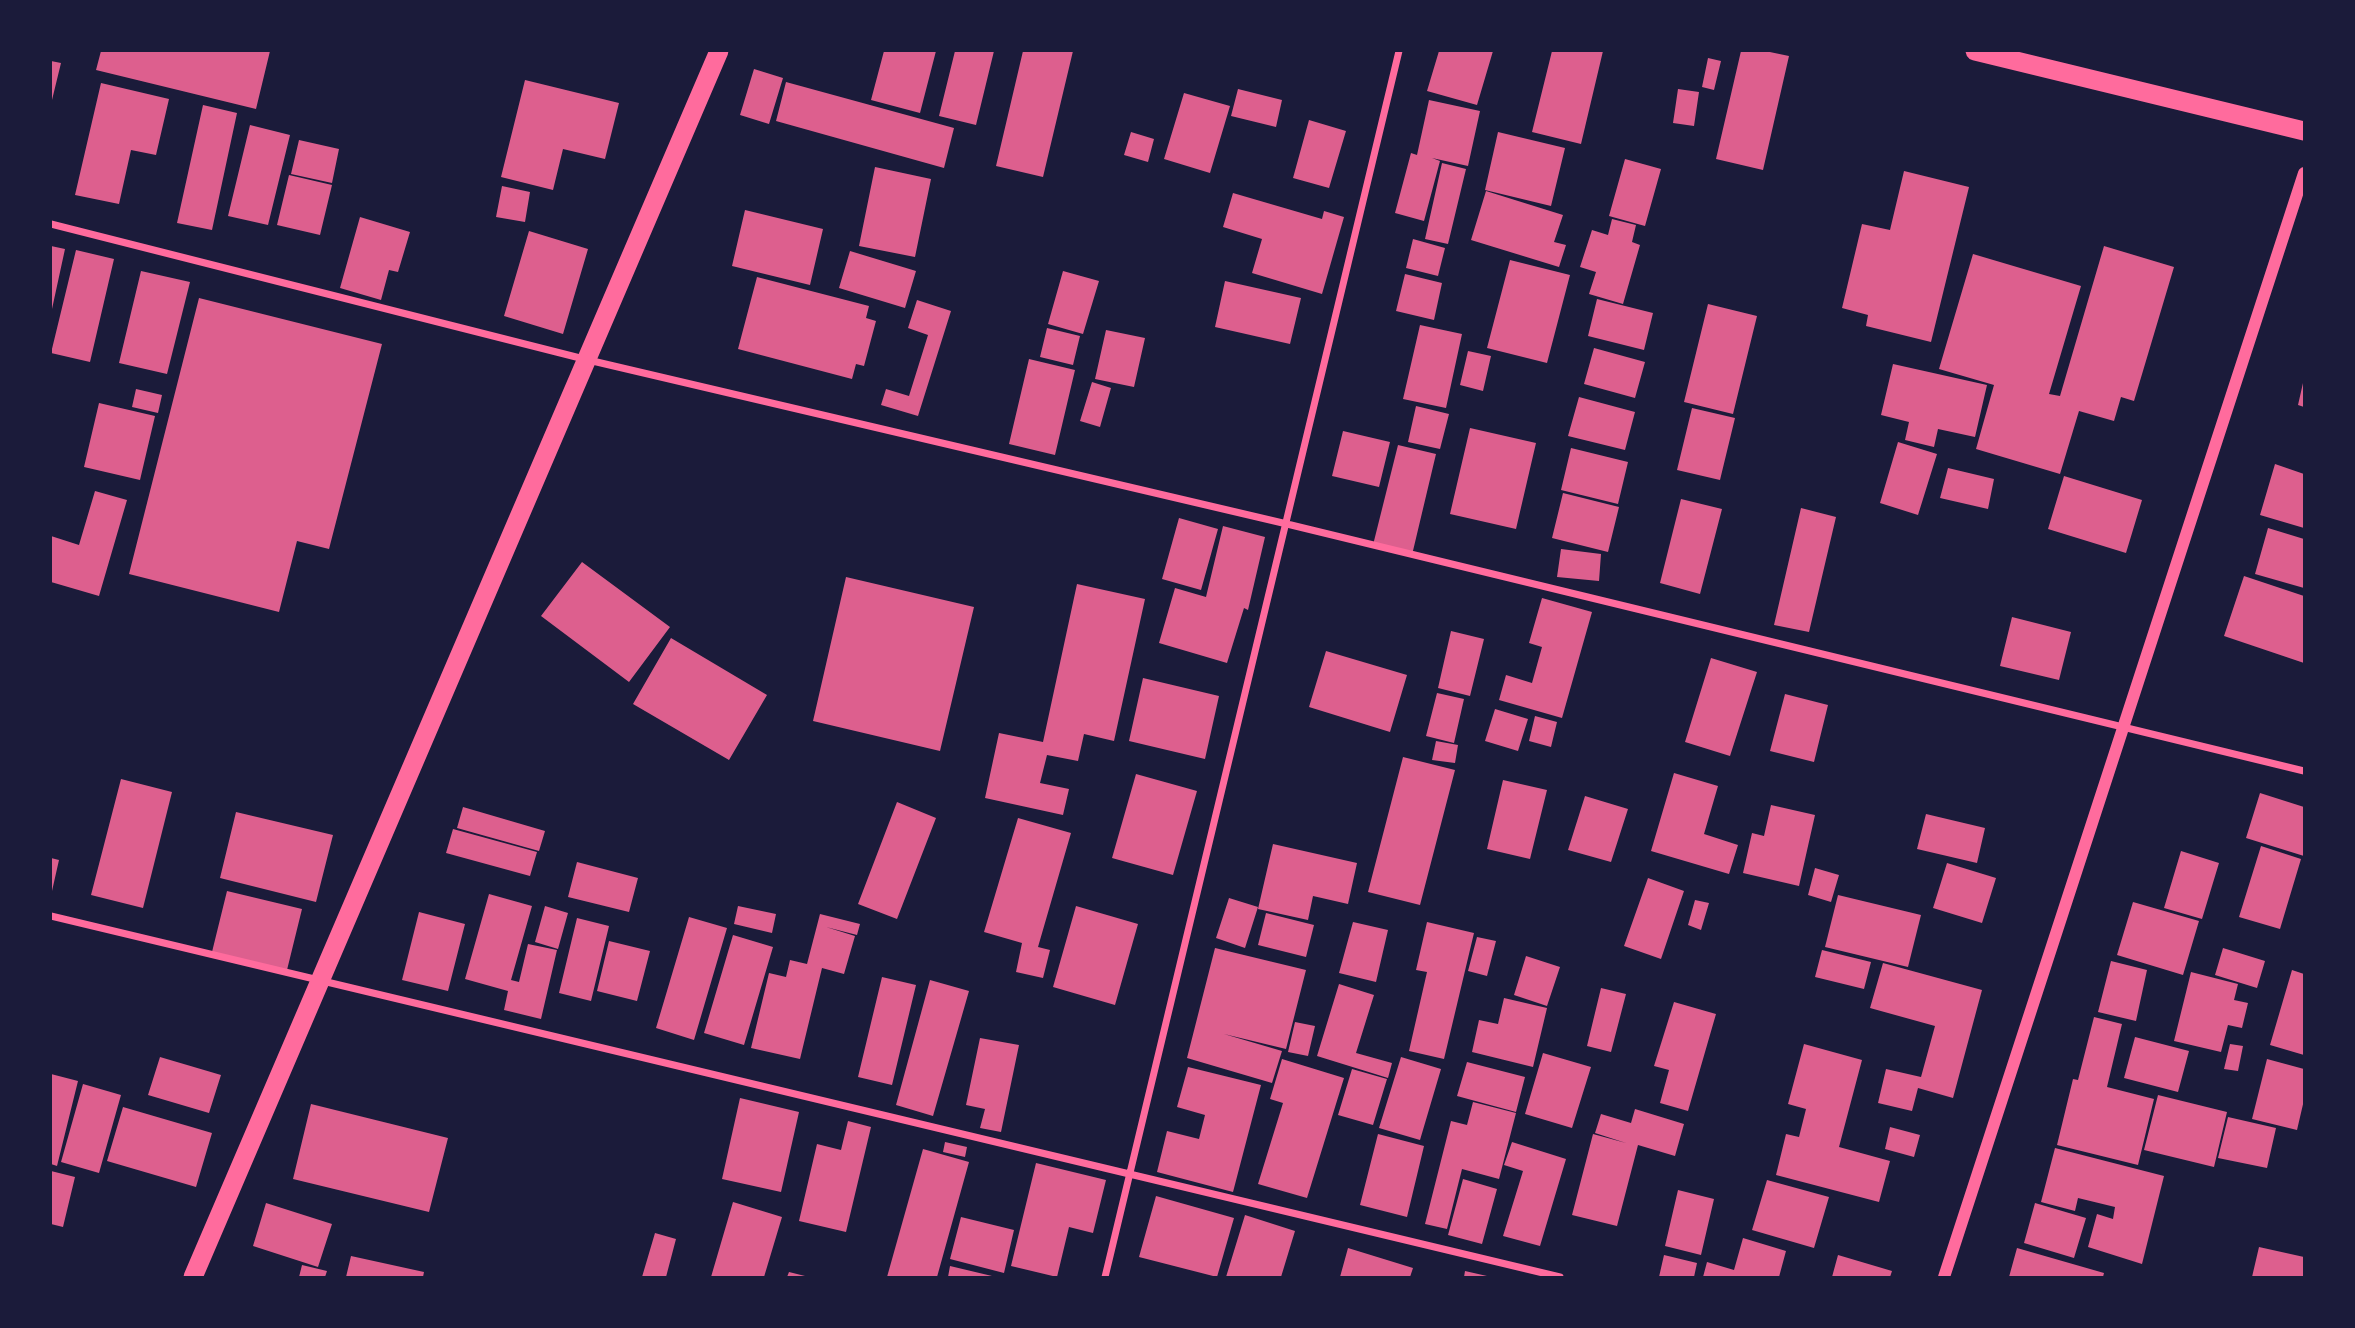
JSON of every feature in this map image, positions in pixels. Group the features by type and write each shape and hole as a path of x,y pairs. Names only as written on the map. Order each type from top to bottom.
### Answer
{"highway":[{"path":"193,1277 584,359 719,51"},
{"path":"1975,51 2304,131"}],"street":[{"path":"1105,1277 1399,51"},
{"path":"1944,1277 2304,173"},
{"path":"51,224 584,359 1287,524 2304,771"},
{"path":"51,916 1560,1277"}],"building":[{"path":"101,51 270,51 256,109 96,70"},
{"path":"884,51 936,51 920,113 871,100"},
{"path":"955,51 994,51 976,125 939,116"},
{"path":"1023,51 1073,51 1043,177 996,166"},
{"path":"1439,51 1493,51 1477,105 1427,91"},
{"path":"1552,51 1603,51 1581,144 1532,132"},
{"path":"1741,51 1765,51 1789,56 1763,170 1716,159"},
{"path":"1708,58 1721,61 1714,90 1702,87"},
{"path":"51,61 61,63 52,100 51,100"},
{"path":"754,69 783,78 769,124 740,115"},
{"path":"525,80 619,103 605,159 563,149 553,190 501,177"},
{"path":"786,82 954,128 944,168 776,121"},
{"path":"101,83 169,99 156,155 131,150 119,204 75,195"},
{"path":"1238,89 1282,100 1276,127 1231,116"},
{"path":"1678,89 1699,92 1694,126 1673,123"},
{"path":"1184,93 1230,106 1210,173 1164,159"},
{"path":"1429,100 1480,111 1468,166 1432,158 1440,161 1424,221 1395,213 1411,153 1417,155"},
{"path":"203,105 237,113 212,230 177,223"},
{"path":"1309,120 1346,131 1329,188 1293,178"},
{"path":"250,125 290,135 268,225 228,216"},
{"path":"1131,132 1154,139 1148,162 1124,155"},
{"path":"1498,132 1565,148 1551,206 1485,190"},
{"path":"299,140 339,149 332,183 291,174"},
{"path":"1625,159 1661,169 1645,226 1609,216"},
{"path":"1442,163 1466,169 1448,244 1425,239"},
{"path":"875,167 931,179 915,257 859,246"},
{"path":"1904,171 1969,187 1931,342 1866,326 1868,315 1842,308 1862,224 1890,230"},
{"path":"289,175 332,185 320,235 277,225"},
{"path":"502,186 530,192 525,222 496,217"},
{"path":"1486,191 1563,215 1554,242 1566,245 1559,267 1471,240"},
{"path":"1233,193 1322,219 1324,211 1344,217 1322,294 1252,273 1262,239 1223,227"},
{"path":"745,210 823,229 810,285 732,266"},
{"path":"360,217 410,232 398,272 389,270 381,300 340,288"},
{"path":"1612,219 1636,225 1632,242 1640,245 1623,304 1589,294 1596,272 1580,267 1592,230 1608,235"},
{"path":"529,231 588,249 563,334 504,316"},
{"path":"1413,239 1445,248 1438,276 1406,268"},
{"path":"51,246 65,249 52,309 51,309"},
{"path":"2104,246 2174,267 2134,401 2121,397 2114,421 2079,411 2060,474 1976,449 1994,385 1939,369 1973,254 2081,286 2049,394 2060,396"},
{"path":"76,250 114,259 90,362 51,353"},
{"path":"850,251 916,271 905,308 839,288"},
{"path":"1510,260 1570,275 1547,363 1487,348"},
{"path":"141,271 190,282 167,374 119,363"},
{"path":"1063,271 1099,281 1083,334 1048,324"},
{"path":"1405,274 1442,283 1434,320 1396,311"},
{"path":"757,277 869,306 866,318 876,321 864,366 856,364 852,379 738,349"},
{"path":"1225,281 1301,298 1290,344 1215,327"},
{"path":"199,298 382,344 329,549 297,541 279,612 129,574"},
{"path":"1597,299 1653,313 1644,350 1588,336"},
{"path":"917,300 951,311 918,416 881,405 886,389 909,396 928,335 908,328"},
{"path":"1708,304 1757,316 1733,414 1684,402"},
{"path":"1420,325 1462,334 1446,408 1403,399"},
{"path":"1047,328 1080,336 1073,365 1040,357"},
{"path":"1106,330 1145,338 1134,387 1095,379"},
{"path":"1594,348 1645,362 1635,398 1584,384"},
{"path":"1468,351 1491,356 1483,391 1460,385"},
{"path":"1029,359 1075,370 1055,455 1009,444"},
{"path":"1893,364 1987,385 1975,437 1938,429 1934,447 1905,440 1909,422 1881,415"},
{"path":"1092,382 1111,388 1100,427 1080,421"},
{"path":"2304,383 2304,407 2298,405"},
{"path":"136,389 162,395 158,413 132,407"},
{"path":"1579,397 1635,412 1625,450 1568,436"},
{"path":"99,403 155,416 140,480 84,467"},
{"path":"1416,406 1449,414 1440,449 1408,442"},
{"path":"1692,408 1735,418 1720,480 1677,470"},
{"path":"1470,428 1536,443 1516,529 1450,514"},
{"path":"1343,431 1390,442 1379,487 1332,476"},
{"path":"1898,442 1937,454 1918,515 1880,503"},
{"path":"1398,445 1436,454 1412,555 1373,545"},
{"path":"1571,448 1628,462 1618,504 1561,490"},
{"path":"2275,464 2304,474 2304,528 2260,515"},
{"path":"1948,468 1994,479 1988,509 1940,498"},
{"path":"2064,476 2142,500 2126,553 2048,529"},
{"path":"95,491 127,500 99,596 51,582 51,536 79,545"},
{"path":"1563,493 1619,507 1608,552 1552,538"},
{"path":"1681,499 1722,509 1700,594 1660,583"},
{"path":"1801,508 1836,517 1809,632 1774,625"},
{"path":"1179,518 1218,529 1201,590 1162,579"},
{"path":"1223,526 1265,537 1248,610 1244,608 1227,663 1159,643 1175,588 1206,597"},
{"path":"2268,528 2304,539 2304,588 2255,574"},
{"path":"1561,549 1601,554 1599,581 1557,577"},
{"path":"582,562 670,627 629,682 541,616"},
{"path":"2244,576 2304,596 2304,663 2224,636"},
{"path":"846,577 974,607 940,751 813,721"},
{"path":"1077,584 1145,599 1114,741 1084,734 1078,761 1047,755 1040,783 1069,789 1063,815 985,798 999,733 1043,742"},
{"path":"1542,598 1592,612 1562,718 1499,700 1506,675 1532,683 1542,647 1529,643"},
{"path":"2012,617 2071,632 2059,680 2000,666"},
{"path":"1451,631 1484,639 1470,696 1438,688"},
{"path":"671,638 767,695 729,760 633,704"},
{"path":"1326,651 1407,675 1390,732 1309,707"},
{"path":"1711,658 1757,672 1730,756 1685,742"},
{"path":"1143,678 1219,696 1205,759 1129,741"},
{"path":"1437,693 1464,699 1454,743 1426,736"},
{"path":"1785,694 1828,705 1814,762 1770,751"},
{"path":"1495,709 1528,719 1518,751 1485,741"},
{"path":"1535,716 1557,722 1551,747 1529,741"},
{"path":"1436,741 1458,745 1455,763 1432,760"},
{"path":"1403,757 1455,770 1420,905 1368,892"},
{"path":"1674,773 1718,786 1704,834 1738,845 1729,874 1651,851"},
{"path":"1136,774 1197,791 1173,875 1112,858"},
{"path":"121,779 172,792 143,908 91,895"},
{"path":"1503,780 1547,790 1530,859 1487,849"},
{"path":"2260,793 2304,807 2304,856 2246,838"},
{"path":"1585,796 1628,809 1611,862 1568,850"},
{"path":"897,802 936,818 897,919 858,904"},
{"path":"1771,805 1815,815 1799,886 1743,873 1752,833 1764,836"},
{"path":"463,807 545,831 539,851 457,828"},
{"path":"236,812 333,835 316,902 220,878"},
{"path":"1926,814 1985,828 1977,863 1917,849"},
{"path":"1018,818 1071,833 1038,947 1050,950 1043,978 1016,972 1022,943 984,932"},
{"path":"453,829 537,852 530,876 446,853"},
{"path":"1273,844 1357,863 1348,904 1313,896 1308,920 1258,909"},
{"path":"2261,846 2301,859 2280,929 2239,917"},
{"path":"2181,851 2219,863 2202,919 2164,908"},
{"path":"51,858 59,860 52,891 51,891"},
{"path":"577,862 638,878 629,912 568,897"},
{"path":"1947,863 1996,878 1982,923 1933,908"},
{"path":"1815,868 1839,875 1831,902 1808,895"},
{"path":"1648,878 1684,891 1661,959 1624,946"},
{"path":"227,891 302,909 287,970 212,952"},
{"path":"489,894 532,906 511,980 519,982 528,944 557,950 541,1019 504,1010 508,991 465,979"},
{"path":"1838,895 1921,915 1908,967 1825,947"},
{"path":"1229,898 1258,907 1245,948 1216,938"},
{"path":"1695,900 1709,903 1701,930 1688,925"},
{"path":"2133,902 2199,921 2183,975 2117,955"},
{"path":"545,906 568,913 558,949 535,942"},
{"path":"738,906 776,914 772,933 734,924"},
{"path":"1076,906 1138,924 1115,1005 1053,987"},
{"path":"419,912 465,924 448,991 402,980"},
{"path":"1266,913 1314,925 1306,957 1258,945"},
{"path":"820,914 860,924 857,935 826,927 855,936 844,974 822,968 800,1059 751,1048 769,973 786,977 790,960 807,964"},
{"path":"689,917 727,928 694,1040 656,1028"},
{"path":"577,918 609,926 591,1001 559,993"},
{"path":"1353,922 1388,930 1376,982 1339,973"},
{"path":"1427,922 1474,933 1444,1059 1409,1051 1427,972 1416,970"},
{"path":"733,935 773,947 744,1045 704,1033"},
{"path":"1477,937 1496,941 1487,976 1468,971"},
{"path":"609,941 650,951 637,1001 597,991"},
{"path":"1215,948 1306,970 1286,1049 1224,1034 1282,1051 1272,1083 1187,1058"},
{"path":"2223,948 2265,961 2257,988 2215,975"},
{"path":"1822,950 1871,962 1864,989 1815,977"},
{"path":"1526,956 1560,967 1547,1006 1514,995"},
{"path":"2111,961 2147,970 2136,1021 2098,1012"},
{"path":"1883,963 1982,990 1953,1098 1918,1088 1912,1111 1878,1103 1886,1069 1921,1077 1935,1026 1870,1008"},
{"path":"2292,970 2304,974 2304,1055 2270,1045"},
{"path":"2191,972 2238,984 2234,1000 2248,1003 2242,1028 2228,1025 2221,1052 2174,1041"},
{"path":"882,977 916,985 892,1085 858,1077"},
{"path":"930,980 969,991 933,1116 896,1105"},
{"path":"1339,984 1374,995 1356,1053 1392,1063 1388,1078 1317,1056"},
{"path":"1601,988 1626,994 1611,1052 1587,1046"},
{"path":"1504,998 1547,1008 1533,1067 1472,1052 1479,1020 1498,1024"},
{"path":"1674,1002 1716,1014 1688,1111 1660,1103 1669,1070 1654,1066"},
{"path":"2094,1017 2122,1024 2107,1087 2154,1099 2138,1165 2057,1145 2073,1079 2078,1080"},
{"path":"1295,1022 1315,1026 1308,1056 1288,1052"},
{"path":"2135,1037 2189,1051 2178,1092 2124,1078"},
{"path":"980,1038 1019,1045 1001,1132 980,1128 985,1109 966,1105"},
{"path":"1804,1044 1862,1060 1839,1147 1890,1161 1879,1202 1776,1175 1786,1134 1799,1137 1806,1109 1788,1104"},
{"path":"2230,1044 2243,1046 2238,1071 2224,1069"},
{"path":"1543,1053 1591,1067 1572,1128 1525,1114"},
{"path":"160,1057 221,1075 209,1113 148,1095"},
{"path":"1401,1057 1441,1069 1420,1140 1379,1128"},
{"path":"1282,1059 1344,1078 1307,1198 1258,1184 1283,1103 1270,1099"},
{"path":"2267,1059 2304,1069 2304,1100 2297,1130 2252,1119"},
{"path":"1467,1062 1525,1077 1516,1112 1457,1096"},
{"path":"1188,1067 1261,1085 1233,1192 1157,1172 1167,1131 1199,1139 1205,1115 1177,1107"},
{"path":"1352,1069 1387,1079 1373,1125 1338,1115"},
{"path":"51,1074 78,1081 57,1166 51,1164"},
{"path":"83,1084 121,1095 99,1173 61,1162"},
{"path":"2158,1095 2227,1112 2214,1167 2144,1150"},
{"path":"740,1098 799,1112 781,1192 722,1179"},
{"path":"1473,1102 1516,1113 1499,1179 1462,1169 1447,1229 1425,1224 1451,1121 1467,1125"},
{"path":"311,1104 448,1138 429,1212 293,1179"},
{"path":"123,1107 212,1133 196,1187 107,1161"},
{"path":"1635,1109 1684,1124 1675,1156 1638,1145 1617,1226 1572,1215 1593,1134 1626,1143 1595,1133 1601,1114 1631,1123"},
{"path":"2228,1117 2276,1128 2267,1168 2218,1158"},
{"path":"848,1121 871,1127 846,1232 799,1221 817,1144 841,1150"},
{"path":"1890,1127 1920,1135 1914,1157 1885,1149"},
{"path":"1378,1134 1424,1146 1407,1217 1360,1205"},
{"path":"945,1142 967,1147 965,1157 943,1152"},
{"path":"1512,1142 1566,1159 1540,1246 1503,1236 1523,1171 1504,1165"},
{"path":"2055,1148 2164,1176 2142,1264 2088,1247 2097,1214 2113,1219 2115,1207 2078,1198 2075,1211 2041,1202"},
{"path":"923,1149 969,1162 937,1277 887,1277"},
{"path":"1036,1163 1106,1180 1093,1233 1069,1227 1057,1277 1011,1266"},
{"path":"51,1171 75,1177 63,1227 51,1224"},
{"path":"1463,1179 1497,1189 1482,1244 1448,1235"},
{"path":"1767,1180 1829,1197 1814,1248 1752,1230"},
{"path":"1678,1190 1714,1199 1701,1255 1665,1246"},
{"path":"1156,1196 1234,1218 1217,1277 1139,1257"},
{"path":"733,1202 782,1217 764,1277 711,1277"},
{"path":"266,1203 332,1224 318,1267 253,1246"},
{"path":"2035,1203 2086,1218 2074,1258 2024,1243"},
{"path":"1245,1215 1295,1231 1281,1277 1226,1277"},
{"path":"961,1217 1014,1230 1004,1273 950,1259"},
{"path":"655,1233 676,1239 666,1277 642,1277"},
{"path":"1743,1238 1786,1251 1779,1277 1703,1277 1707,1262 1734,1270"},
{"path":"2259,1247 2304,1257 2304,1277 2252,1277"},
{"path":"1348,1248 1413,1268 1410,1277 1340,1277"},
{"path":"2017,1248 2104,1273 2103,1277 2009,1277"},
{"path":"1664,1255 1697,1263 1694,1277 1659,1277"},
{"path":"1838,1255 1892,1271 1890,1277 1832,1277"},
{"path":"351,1256 424,1272 423,1277 346,1277"},
{"path":"302,1265 327,1271 325,1277 299,1277"},
{"path":"950,1266 992,1276 992,1277 948,1277"},
{"path":"1465,1271 1487,1276 1487,1277 1464,1277"},
{"path":"789,1272 805,1276 787,1277"}]}
